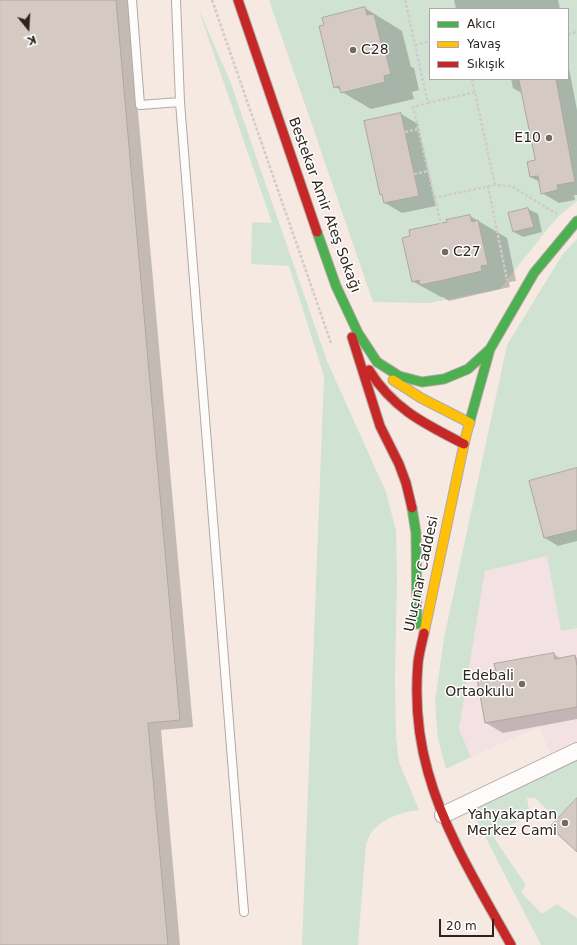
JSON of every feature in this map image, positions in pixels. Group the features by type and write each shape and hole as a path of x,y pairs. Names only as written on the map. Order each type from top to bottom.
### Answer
{"main road":[{"name":"Bestekar Amir Ateş Sokağı","path":"238,0 336,286 358,333 377,362 399,376 422,382 444,378 468,369 490,349"},
{"name":"Uluçınar Caddesi","path":"511,945 464,860 443,815 428,772 421,738 418,711 418,662 464,444 490,349 534,273 577,221"},
{"path":"336,286 380,426 401,471 412,505 416,533 418,662"},
{"path":"349,329 371,373 382,389 393,401 403,410 464,444"},
{"path":"377,362 391,378 403,388 421,399 470,423"}],"street":[{"path":"443,815 577,751"}],"lane":[{"path":"132,0 140,105 180,102"},
{"path":"176,0 180,102 244,912"}],"path":[{"path":"212,0 333,349"},
{"path":"405,0 428,103"},
{"path":"415,45 429,41"},
{"path":"472,80 496,185"},
{"path":"442,228 413,106 475,92"},
{"path":"405,132 418,129"},
{"path":"414,174 428,171"},
{"path":"488,186 507,280"},
{"path":"434,198 488,186 511,186 559,216"}],"shaded area":[{"name":"Edebali Ortaokulu","path":"577,548 577,741 550,753 539,727 471,757 459,729 485,571"}],"green space":[{"path":"269,0 577,0 577,201 559,216 549,227 500,289 429,303 373,302"},
{"path":"198,8 230,81 327,361 386,492 396,531 396,737 399,762 419,810 399,814 381,823 371,833 366,844 358,945 302,945 324,376 289,266 251,264 252,222 272,223"},
{"path":"577,239 577,628 561,631 547,556 485,571 459,729 471,757 446,769 438,739 435,702 444,638 507,345 562,255"},
{"path":"577,758 577,798 557,819 535,798 527,798 530,816 511,825 494,838 526,885 521,892 542,914 557,904 577,918 577,945 541,945 472,811"}],"building":[{"path":"0,0 116,0 180,720 148,723 168,945 0,945"},
{"name":"C28","path":"365,7 367,15 374,14 383,51 385,51 391,74 384,76 385,82 341,93 339,86 334,88 319,26 324,25 322,18"},
{"name":"E10","path":"519,80 556,80 575,182 557,185 558,190 541,194 538,176 530,177 527,162 535,160"},
{"path":"401,113 419,196 384,203 382,194 380,195 364,121"},
{"path":"528,208 534,227 513,232 508,213"},
{"name":"C27","path":"470,215 472,222 478,220 488,265 481,266 482,271 444,280 420,285 419,280 412,282 402,238 410,236 409,230 447,222 446,220"},
{"path":"577,468 577,530 544,538 529,481"},
{"path":"554,653 555,659 575,655 577,666 577,707 485,723 476,673 496,670 494,664"},
{"name":"Yahyakaptan Merkez Cami","path":"577,798 577,852 550,827"}],"traffic: fast":[{"path":"469,424 490,349 534,273 577,221"},
{"path":"317,232 336,286 358,333 377,362 399,376 422,382 444,379 468,369 490,349"},
{"path":"412,508 416,533 417,624"}],"traffic: slow":[{"path":"393,380 421,398 470,423"},
{"path":"424,633 469,424"}],"traffic: jam":[{"path":"238,0 317,232"},
{"path":"352,337 380,426 399,464 406,483 412,508"},
{"path":"369,370 378,384 399,405 423,422 464,444"},
{"path":"424,633 418,663 417,704 422,745 428,772 435,795 464,861 511,945"}],"place":[{"name":"C28","path":"353,50"},
{"name":"E10","path":"549,138"},
{"name":"C27","path":"445,252"},
{"name":"Edebali Ortaokulu","path":"522,684"},
{"name":"Yahyakaptan Merkez Cami","path":"565,823"}]}
